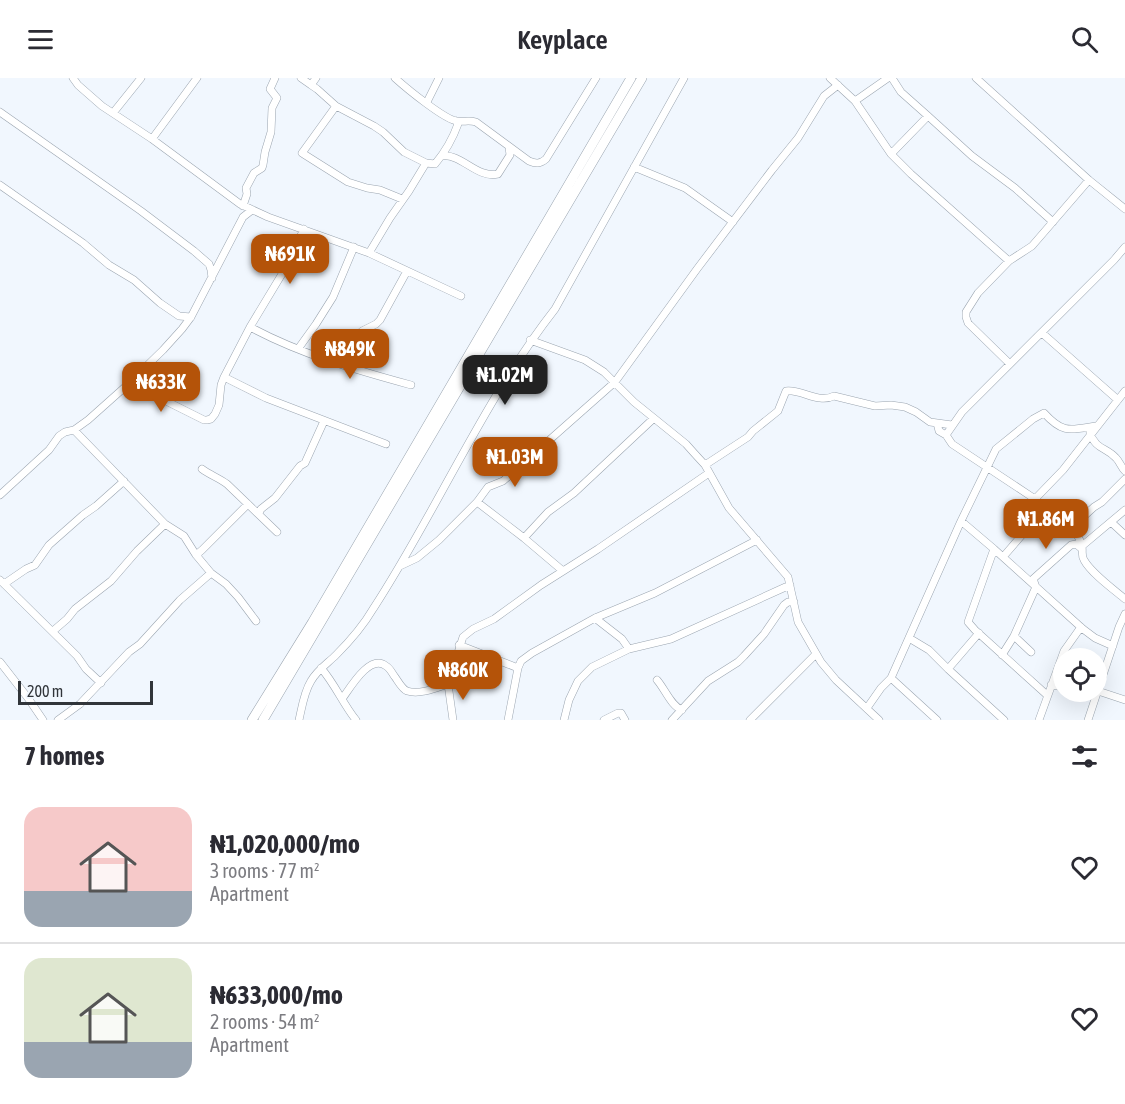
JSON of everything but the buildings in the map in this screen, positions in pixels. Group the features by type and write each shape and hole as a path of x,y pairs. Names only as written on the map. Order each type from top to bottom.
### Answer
{"highway":[{"path":"252,720 312,623 631,78"},
{"path":"264,720 642,78"}],"street":[{"path":"73,78 102,106 152,139 242,205 369,253 461,296"},
{"path":"113,113 141,78"},
{"path":"152,139 197,78"},
{"path":"243,217 242,205 247,194 246,188 254,173 264,165 272,108 277,98 270,89 275,78"},
{"path":"301,78 336,106 374,126 404,152 426,164 435,164 442,156 456,130 458,124 456,121"},
{"path":"310,85 316,78"},
{"path":"395,78 439,112 456,121 476,122 535,164 546,159 596,78"},
{"path":"427,102 439,78"},
{"path":"299,720 311,681 353,637 373,610 530,340 555,309 684,78"},
{"path":"830,78 855,101 891,154 1009,261"},
{"path":"855,101 890,78 901,92 972,156 1053,222"},
{"path":"976,78 1089,180 1125,209"},
{"path":"399,566 417,558 439,540 477,502 488,487 503,481 615,382 697,269 798,138 824,96 837,85"},
{"path":"336,106 302,153 348,182 380,190 402,199"},
{"path":"0,112 141,211 209,264 218,266"},
{"path":"891,154 928,116"},
{"path":"442,156 448,155 476,170 495,175 510,155 509,147"},
{"path":"369,253 426,164"},
{"path":"634,167 691,191 733,222"},
{"path":"1010,364 968,323 966,312 974,299 1009,261 1032,246 1089,180"},
{"path":"0,185 140,285 160,303 179,316 191,317"},
{"path":"0,495 49,450 59,436 74,430 88,420 135,378 182,329 191,317 243,217 252,210"},
{"path":"135,378 166,401 207,420 211,419 219,405 224,377 249,327 285,269 304,229"},
{"path":"298,349 333,297 354,247"},
{"path":"946,435 962,412 1125,247"},
{"path":"209,264 212,278"},
{"path":"363,332 380,320 407,271"},
{"path":"179,316 182,329"},
{"path":"249,327 298,349 411,385"},
{"path":"1042,333 1118,400"},
{"path":"530,340 585,360 604,372 634,402 686,444 707,469 729,508 788,578 798,622 816,654 836,681 879,720"},
{"path":"224,377 266,398 386,444"},
{"path":"453,720 448,684 462,637 494,619 598,549 707,469 778,411 786,391 792,390 811,397 829,399 834,396 875,406 905,407 930,422 952,425"},
{"path":"1035,500 1063,470 1125,391"},
{"path":"867,708 891,678 960,521 996,449 1044,413 1065,429 1096,426"},
{"path":"524,538 548,512 574,493 654,419"},
{"path":"259,513 305,463 324,421"},
{"path":"937,423 939,431 946,435 952,444 1046,507 1076,533 1082,547 1082,555 1090,568 1125,599"},
{"path":"74,430 165,524 184,536 196,555 238,597 256,621"},
{"path":"1090,433 1099,447 1113,456 1125,471"},
{"path":"202,469 227,484 277,532"},
{"path":"1076,533 1082,518 1125,479"},
{"path":"101,683 2,582 35,565 49,545 124,481"},
{"path":"477,502 563,571"},
{"path":"196,555 248,504"},
{"path":"1003,557 1046,507"},
{"path":"1082,547 1125,510"},
{"path":"960,521 1081,627 1095,638 1113,646"},
{"path":"1111,522 1125,535"},
{"path":"52,631 75,609 111,581 165,524"},
{"path":"508,720 518,668 521,661 531,652 595,618 656,593 757,540"},
{"path":"1002,655 1014,636 1036,587 1033,579 1046,569 1063,550 1076,544 1082,547"},
{"path":"994,549 969,619 970,625 1047,695"},
{"path":"58,720 80,704 180,600 212,573"},
{"path":"564,720 569,700 578,681 592,667 629,649 671,639 790,585"},
{"path":"672,720 708,681 744,656 764,634 784,605 794,602"},
{"path":"1107,664 1125,614"},
{"path":"595,618 622,639 629,649"},
{"path":"1039,720 1064,651 1081,627"},
{"path":"948,669 979,633"},
{"path":"1014,636 1031,652"},
{"path":"909,638 929,650 1004,720"},
{"path":"459,645 518,668"},
{"path":"750,720 816,654"},
{"path":"0,662 43,720"},
{"path":"342,699 361,674 370,665 378,663 387,666 407,691 428,690 448,684"},
{"path":"321,669 356,720"},
{"path":"891,678 937,720"},
{"path":"657,680 674,706 682,710"},
{"path":"1107,696 1125,700"},
{"path":"1088,720 1094,702"},
{"path":"604,720 621,713 625,720"}]}
